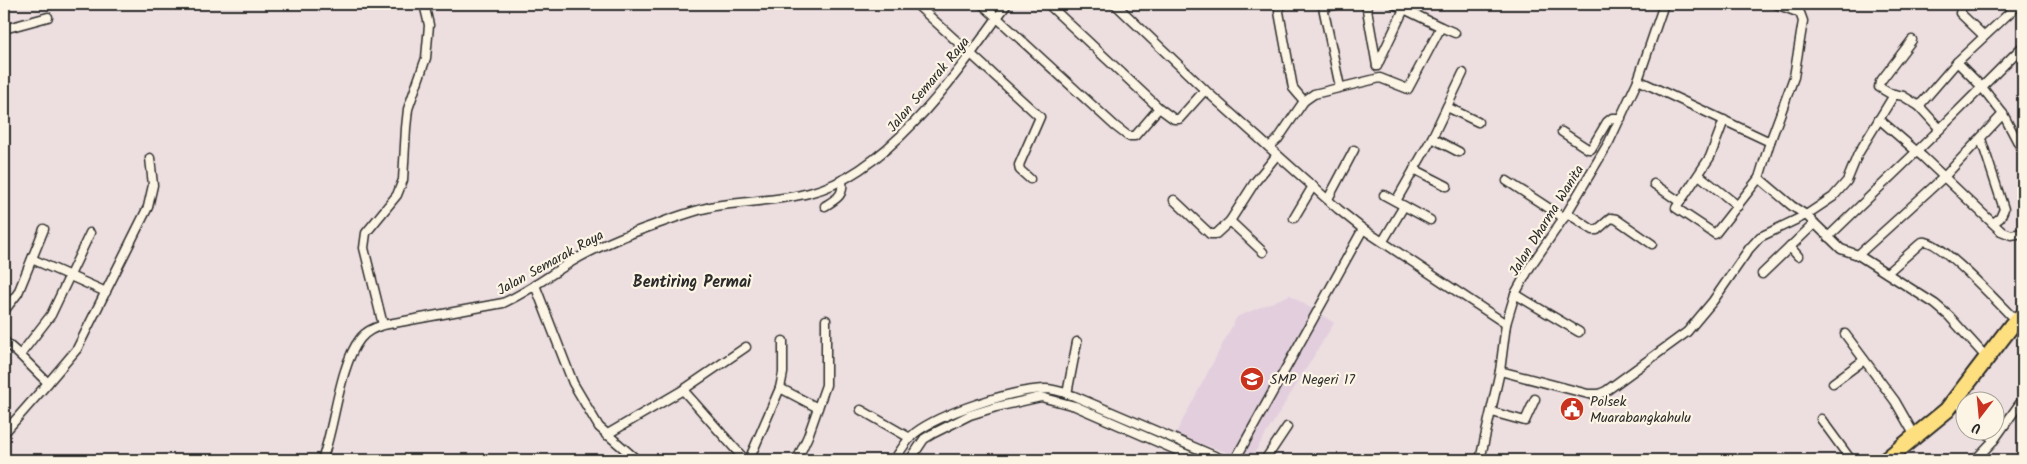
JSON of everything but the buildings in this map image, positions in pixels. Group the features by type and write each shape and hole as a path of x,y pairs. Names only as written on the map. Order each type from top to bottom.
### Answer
{"highway":[{"path":"1968,392 1988,358 2020,318"},
{"path":"1891,458 1947,410 1954,407"}],"street":[{"path":"383,325 364,248 366,234 397,195 403,180 408,109 426,58 429,25 424,4"},
{"path":"916,4 1040,117 1019,165 1020,170 1030,179"},
{"path":"982,4 1128,136 1135,136 1159,108"},
{"name":"Jalan Semarak Raya","path":"322,460 353,352 360,339 370,329 503,303 520,295 572,261 625,236 695,210 808,194 842,180 862,168 902,136 972,54 1007,4"},
{"path":"1048,4 1159,108 1176,120 1206,90"},
{"path":"1115,4 1206,90 1363,230 1383,241 1506,324"},
{"path":"1279,4 1293,88 1304,101"},
{"path":"1340,4 1323,6 1340,87"},
{"path":"1366,4 1380,78"},
{"path":"1394,4 1405,6 1455,33"},
{"name":"Jalan Dharma Wanita","path":"1480,460 1500,371 1506,324 1515,294 1530,267 1565,216 1621,118 1638,80 1664,4"},
{"path":"1724,120 1710,157 1676,208 1715,234 1759,178 1794,77 1803,21 1802,15 1776,4"},
{"path":"1966,4 1960,10 1960,13 1984,36"},
{"path":"1919,106 1957,62 2019,4"},
{"path":"1377,66 1405,6"},
{"path":"4,29 48,17"},
{"path":"1174,200 1211,235 1220,231 1230,221 1255,182 1278,139 1304,101 1314,94 1380,78 1408,89 1441,26"},
{"path":"1912,40 1880,82 1879,87 1894,95 1903,96 1919,106 1940,129"},
{"path":"1828,237 2023,46"},
{"path":"1957,62 1981,86 2003,114 2023,152"},
{"path":"1396,201 1432,138 1463,73"},
{"path":"1638,80 1770,142"},
{"path":"1500,371 1588,394 1599,394 1687,332 1713,301 1760,237 1806,215 1833,197 1847,180 1858,154 1894,95"},
{"path":"1447,107 1478,122"},
{"path":"1858,255 1944,177 2003,114"},
{"path":"1562,132 1588,149 1591,149 1607,122 1612,118 1621,118"},
{"path":"1879,119 2006,234 2023,233"},
{"path":"1432,138 1459,152"},
{"path":"1981,139 2004,209 2000,218 1993,223"},
{"path":"1328,199 1354,150"},
{"path":"4,433 77,349 137,231 152,196 153,185 150,158"},
{"path":"1414,169 1447,186"},
{"path":"1699,175 1738,206"},
{"path":"1759,178 1792,206 1806,215 1841,249 1858,255 1935,304 1949,316 1988,358"},
{"path":"825,206 840,196 843,191 842,180"},
{"path":"1507,181 1565,216 1593,230 1597,230 1611,218 1616,219 1652,244"},
{"path":"1654,184 1680,202"},
{"path":"1294,218 1313,186"},
{"path":"1384,195 1430,220"},
{"path":"1383,241 1404,206"},
{"path":"1230,221 1263,252"},
{"path":"1762,274 1814,224"},
{"path":"4,310 18,293 44,229"},
{"path":"1235,460 1363,230"},
{"path":"20,355 47,320 90,232"},
{"path":"1886,272 1922,242 1929,241 2020,318"},
{"path":"1790,247 1798,256"},
{"path":"32,259 106,292"},
{"path":"535,285 573,383 599,427 637,460"},
{"path":"1515,294 1579,332"},
{"path":"797,460 826,385 826,320"},
{"path":"1846,334 1895,401 1915,436"},
{"path":"4,341 48,383"},
{"path":"683,390 747,460 780,388 783,373 783,341"},
{"path":"1067,394 1077,342"},
{"path":"606,435 683,390 746,347"},
{"path":"1833,383 1864,360"},
{"path":"780,388 818,408"},
{"path":"894,460 910,438 924,427 967,409 1015,393 1045,389 1067,394 1224,460"},
{"path":"910,460 924,439 970,415 996,406 1041,397 1075,406 1199,460"},
{"path":"1492,412 1525,421 1536,399"},
{"path":"2004,426 2023,399"},
{"path":"861,410 910,438"},
{"path":"1821,419 1851,460"},
{"path":"1265,460 1287,426"},
{"path":"924,427 932,434"},
{"path":"1976,460 1992,442"}],"shaded area":[{"name":"SMP Negeri 17","path":"1290,295 1334,323 1250,460 1175,435 1237,317"}],"place":[{"name":"SMP Negeri 17","path":"1252,379"},
{"name":"Polsek Muarabangkahulu","path":"1572,409"}],"district":[{"name":"Bentiring Permai","path":"692,281"}]}
